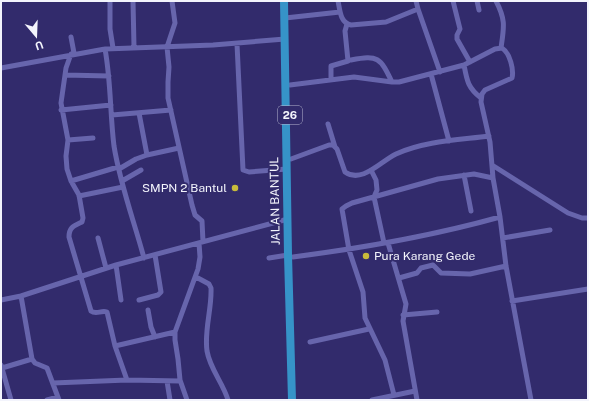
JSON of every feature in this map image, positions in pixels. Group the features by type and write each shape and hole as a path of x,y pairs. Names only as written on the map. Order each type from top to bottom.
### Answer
{"main road":[{"name":"JALAN BANTUL","path":"284,1 287,18 290,85 292,400"},
{"name":"JALAN BANTUL","path":"288,1 285,39 288,219 291,256 296,400"}],"street":[{"path":"110,1 110,28 113,48"},
{"path":"133,1 134,47"},
{"path":"172,1 175,23 167,47 170,67 168,90 192,205 196,217 202,221 200,257 196,277 185,301 175,332 180,379 187,400"},
{"path":"338,1 340,12 347,24"},
{"path":"416,1 440,72"},
{"path":"453,1 460,30 457,35 457,39 470,62"},
{"path":"477,1 479,10"},
{"path":"496,1 504,21 501,48"},
{"path":"347,24 366,25 386,22 418,9"},
{"path":"287,18 340,12"},
{"path":"331,80 331,66 348,60 345,31 347,24"},
{"path":"71,37 73,54 68,61 61,110 68,140 66,156 67,169 71,181 79,196 83,220 71,228 69,237 91,311 96,313 104,311 107,312 115,346 127,380"},
{"path":"1,68 105,48 236,44 285,39"},
{"path":"236,44 243,170 249,172 287,169"},
{"path":"105,48 109,76 113,135 118,168 144,258"},
{"path":"290,85 354,77 392,82 411,80 464,65 495,49 501,48 505,50 508,54 513,77 510,80 485,90 481,98 489,136 493,177 506,266 531,400"},
{"path":"351,60 369,57 378,60 385,68 392,82"},
{"path":"464,65 466,78 470,87 481,98"},
{"path":"431,74 449,141"},
{"path":"65,75 109,76"},
{"path":"61,110 111,105"},
{"path":"112,115 171,110"},
{"path":"139,113 148,155"},
{"path":"328,124 343,170 347,174 358,176 403,151 449,141 489,136"},
{"path":"68,140 93,138"},
{"path":"291,159 329,145 335,146"},
{"path":"71,181 118,168 148,155 179,148"},
{"path":"492,167 568,213 582,218 588,218"},
{"path":"79,196 122,184 141,170"},
{"path":"371,170 376,180 377,190 374,197 386,243 399,278 406,304 403,315 417,400"},
{"path":"394,396 385,360 365,318 363,292 349,250 342,209 349,204 438,179 464,174 479,174 493,177"},
{"path":"464,174 471,211"},
{"path":"269,258 349,250 444,231 500,217"},
{"path":"1,300 21,296 116,265 288,219"},
{"path":"503,238 550,230"},
{"path":"98,238 106,268"},
{"path":"139,300 158,295 161,291 155,255"},
{"path":"116,265 121,300"},
{"path":"399,278 417,273 421,268 433,265 441,272 467,274 475,274 506,266"},
{"path":"196,277 206,282 212,288 207,324 207,351 218,380 228,400"},
{"path":"512,302 588,289"},
{"path":"21,296 32,359 35,363 47,368 58,398 48,400"},
{"path":"148,310 151,327 155,337"},
{"path":"403,315 437,312"},
{"path":"310,342 369,329"},
{"path":"115,346 175,332"},
{"path":"11,400 1,366 32,359"},
{"path":"53,383 127,380 166,381 180,379"},
{"path":"166,381 170,400"},
{"path":"372,400 415,391"}],"place":[{"name":"SMPN 2 Bantul","path":"235,188"},
{"name":"Pura Karang Gede","path":"366,256"}]}
